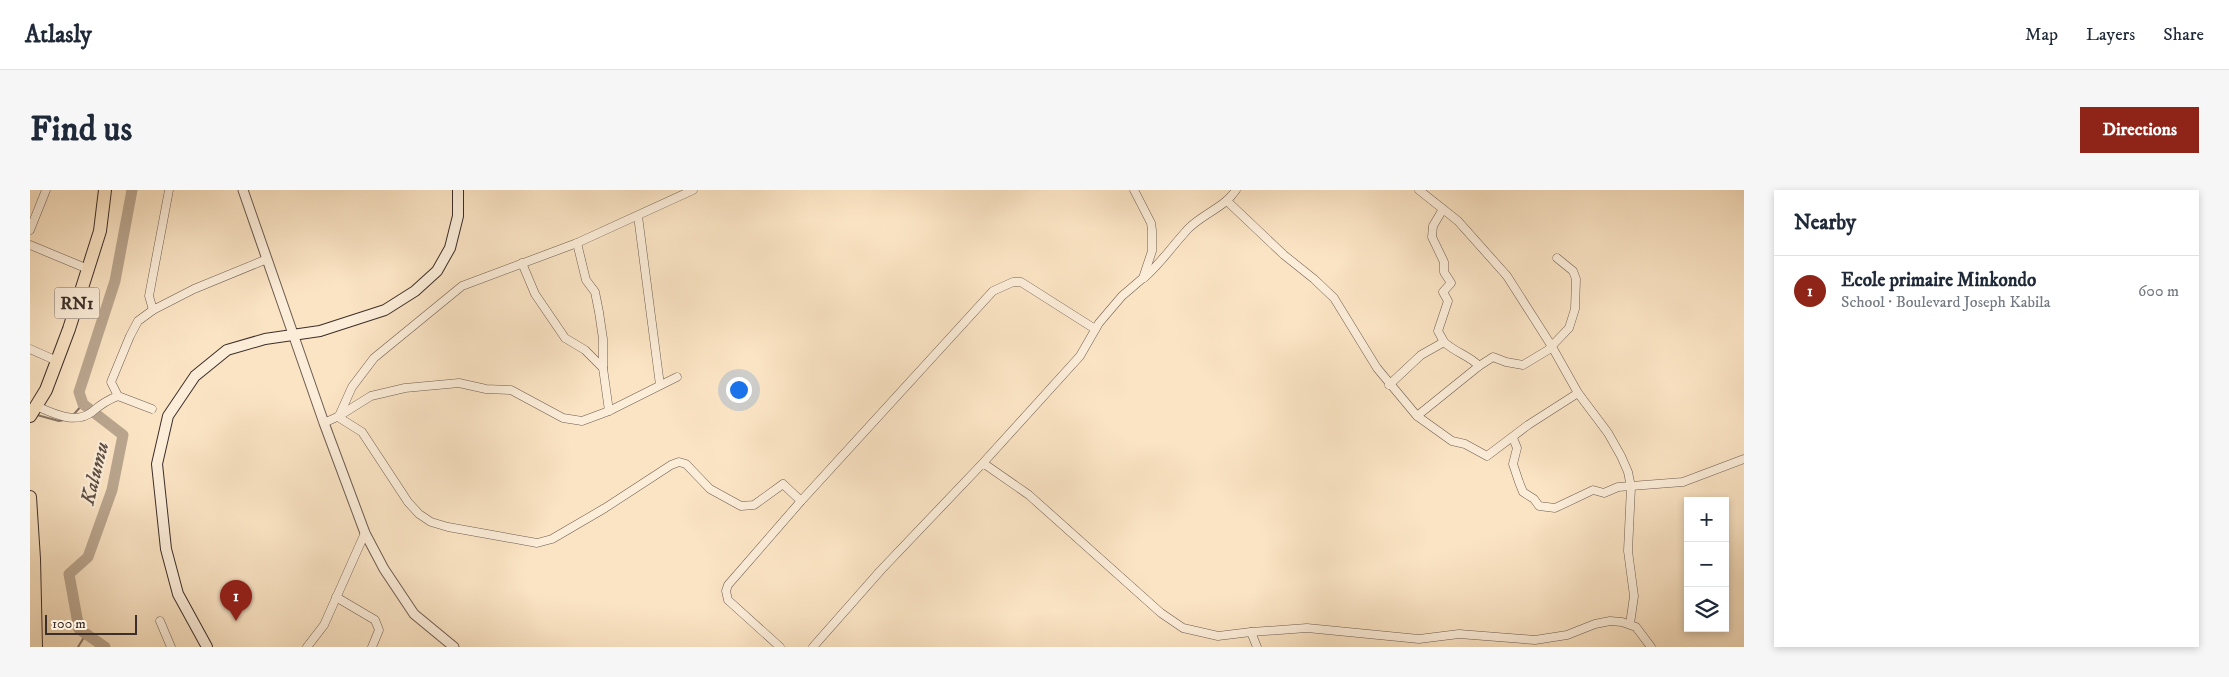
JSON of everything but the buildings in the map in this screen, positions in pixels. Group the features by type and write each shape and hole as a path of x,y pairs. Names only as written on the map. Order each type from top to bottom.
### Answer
{"highway":[{"name":"RN1","path":"33,411 46,390 88,269 100,231 105,190"},
{"path":"30,497 36,646"}],"main road":[{"path":"207,647 178,594 166,549 156,464 168,416 195,376 227,350 265,339 320,331 385,310 415,291 437,271 450,248 458,216 458,190"}],"street":[{"path":"30,230 46,190"},
{"path":"152,310 149,296 168,190"},
{"path":"243,190 324,423 365,533 384,569 414,614 454,647"},
{"path":"339,416 360,374 391,342 462,286 577,243 692,190"},
{"path":"1134,190 1151,223 1152,230 1152,251 1143,278"},
{"path":"813,647 881,570 983,464 1080,356 1089,344 1095,329 1122,296 1160,264 1188,229 1227,201 1236,190"},
{"path":"1419,190 1458,221 1507,276 1551,345 1578,394 1613,441 1628,472 1631,486 1628,551 1634,596 1630,624"},
{"path":"1227,201 1284,255 1334,298 1373,363 1389,385 1417,416 1452,442 1465,444 1484,456 1513,438 1528,425 1578,394"},
{"path":"1442,209 1432,232 1432,237 1444,262 1444,272 1451,283 1443,292 1448,301 1438,329 1444,342 1455,352 1472,359 1478,366"},
{"path":"638,216 660,385"},
{"path":"577,243 586,280 594,292 598,306 609,411"},
{"path":"30,245 88,269"},
{"path":"1417,416 1478,366 1493,357 1522,365 1548,350 1569,328 1575,309 1575,274 1557,258"},
{"path":"152,409 118,396 113,386 112,376 138,321 152,310 194,289 267,259"},
{"path":"522,263 535,294 565,338 585,350 603,368"},
{"path":"780,647 728,600 726,591 728,585 801,501 996,288 1016,281 1026,284 1095,329"},
{"path":"1389,385 1421,355 1444,342"},
{"path":"30,349 57,360"},
{"path":"324,423 371,396 405,388 460,383 486,389 512,390 563,418 578,421 590,420 677,377"},
{"path":"33,411 68,417 90,413 100,404 118,396"},
{"path":"339,416 362,432 393,482 419,514 431,522 448,527 542,543 605,508 671,465 679,462 690,466 710,489 741,506 754,505 783,484 801,501"},
{"path":"1513,438 1517,446 1513,464 1523,492 1534,499 1539,506 1555,508 1592,490 1604,493 1617,487 1683,482 1744,459"},
{"path":"983,464 1029,495 1151,605 1173,622 1194,631 1218,636 1307,628 1418,639 1459,634 1536,640 1567,634 1603,622 1630,624 1640,630 1651,647"},
{"path":"307,647 324,625 365,533"},
{"path":"336,597 375,620 379,630 372,647"},
{"path":"160,621 171,647"},
{"path":"1250,632 1257,647"}],"waterway":[{"name":"Kalumu","path":"105,647 79,629 69,574 88,557 112,490 123,435 83,404 79,392 115,281 132,190"},
{"path":"74,414 83,404"},
{"path":"37,415 59,421 64,420"},
{"path":"78,647 86,634"}],"place":[{"name":"Ecole primaire Minkondo","path":"236,621"}]}
